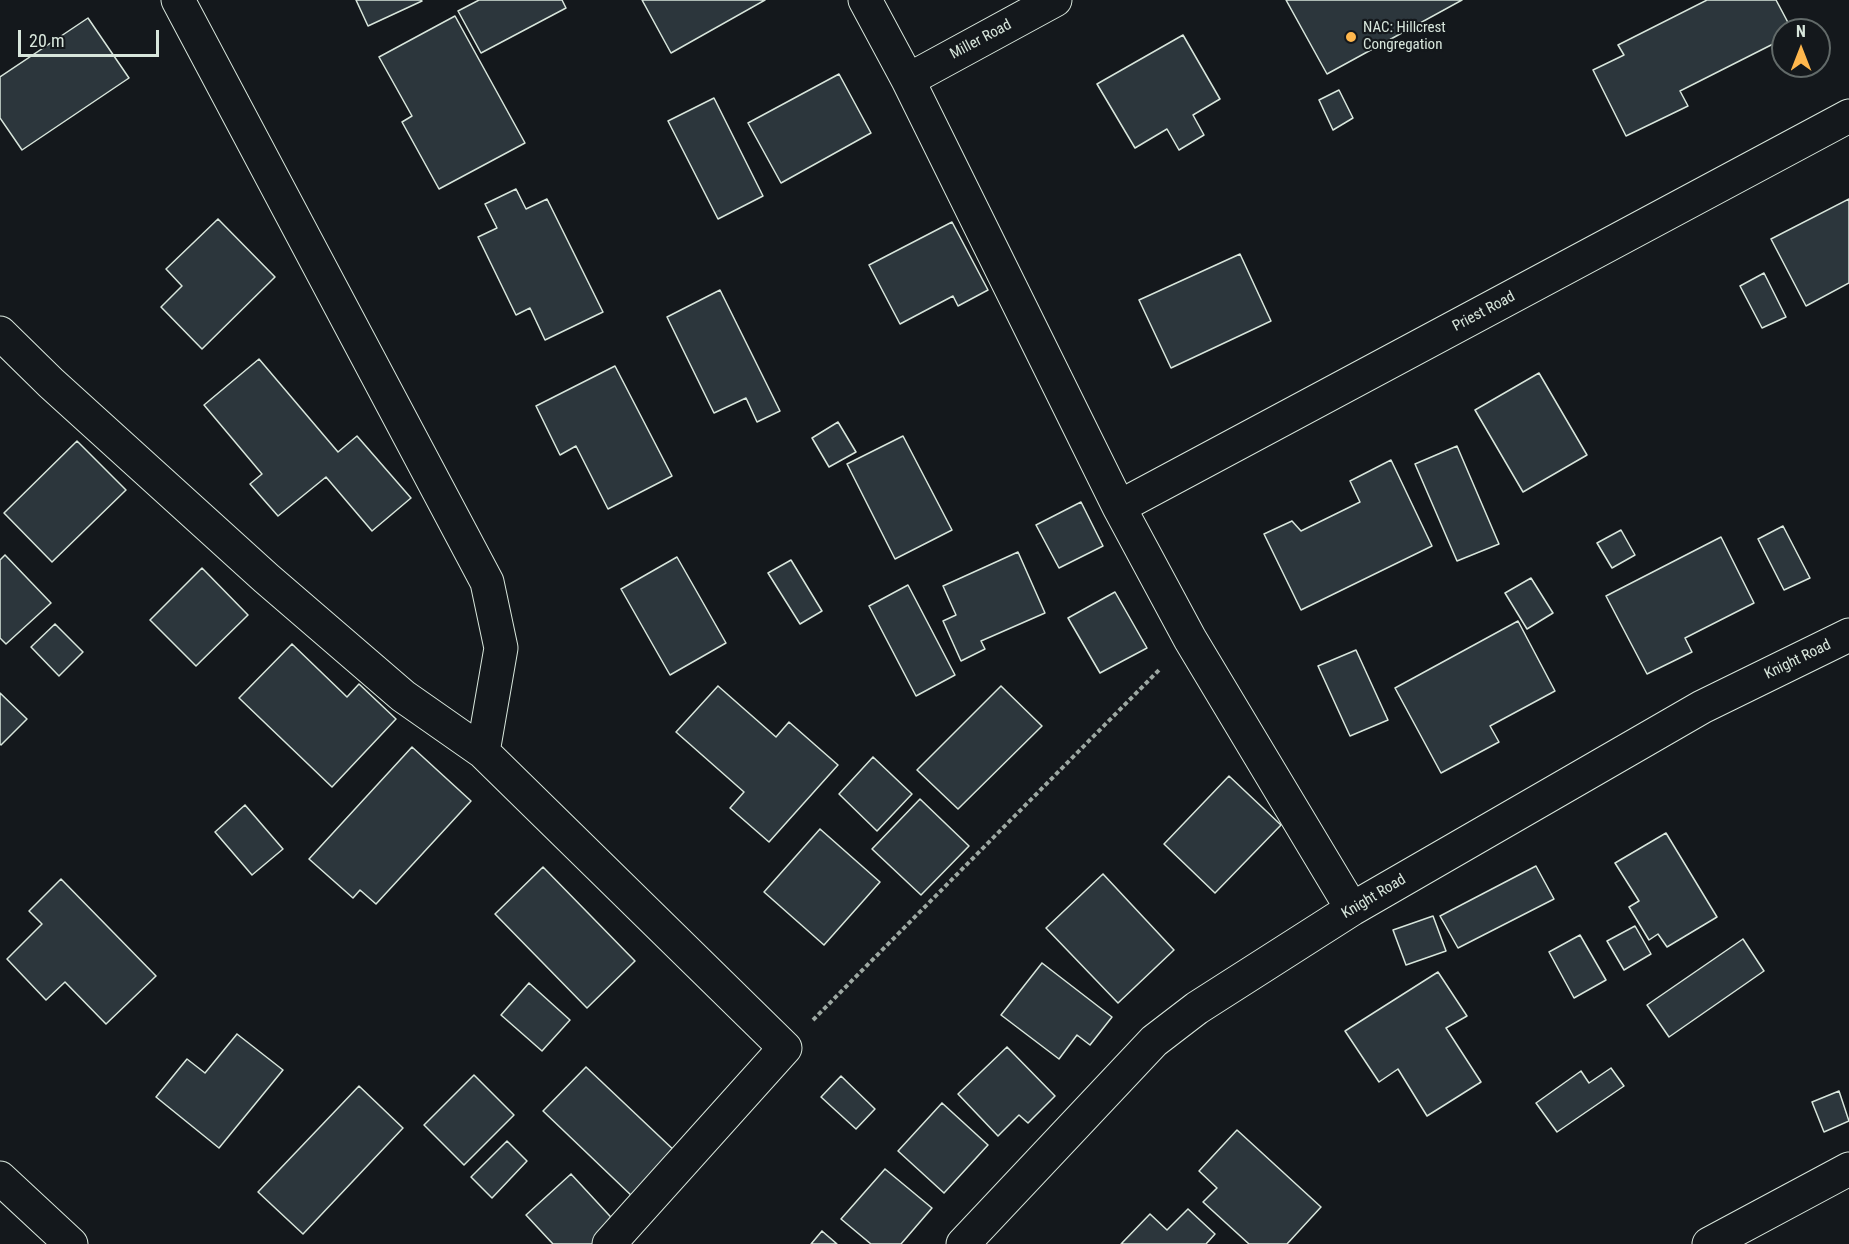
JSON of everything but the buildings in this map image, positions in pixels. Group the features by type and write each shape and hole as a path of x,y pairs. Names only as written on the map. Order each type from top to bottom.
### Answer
{"street":[{"path":"178,0 487,582 501,648 483,752"},
{"path":"865,0 908,80 1119,507 1190,639 1352,909"},
{"name":"Miller Road","path":"908,80 1055,0"},
{"name":"Priest Road","path":"1119,507 1849,116"},
{"path":"0,333 51,384 274,585 403,696 483,752 785,1048 609,1244"},
{"name":"Knight Road","path":"963,1244 1154,1041 1197,1008 1352,909 1702,707 1849,635"},
{"path":"1709,1244 1849,1169"},
{"path":"0,1178 71,1244"}],"path":[{"path":"785,1048 1190,639"}],"place":[{"name":"NAC: Hillcrest Congregation","path":"1351,37"}]}
